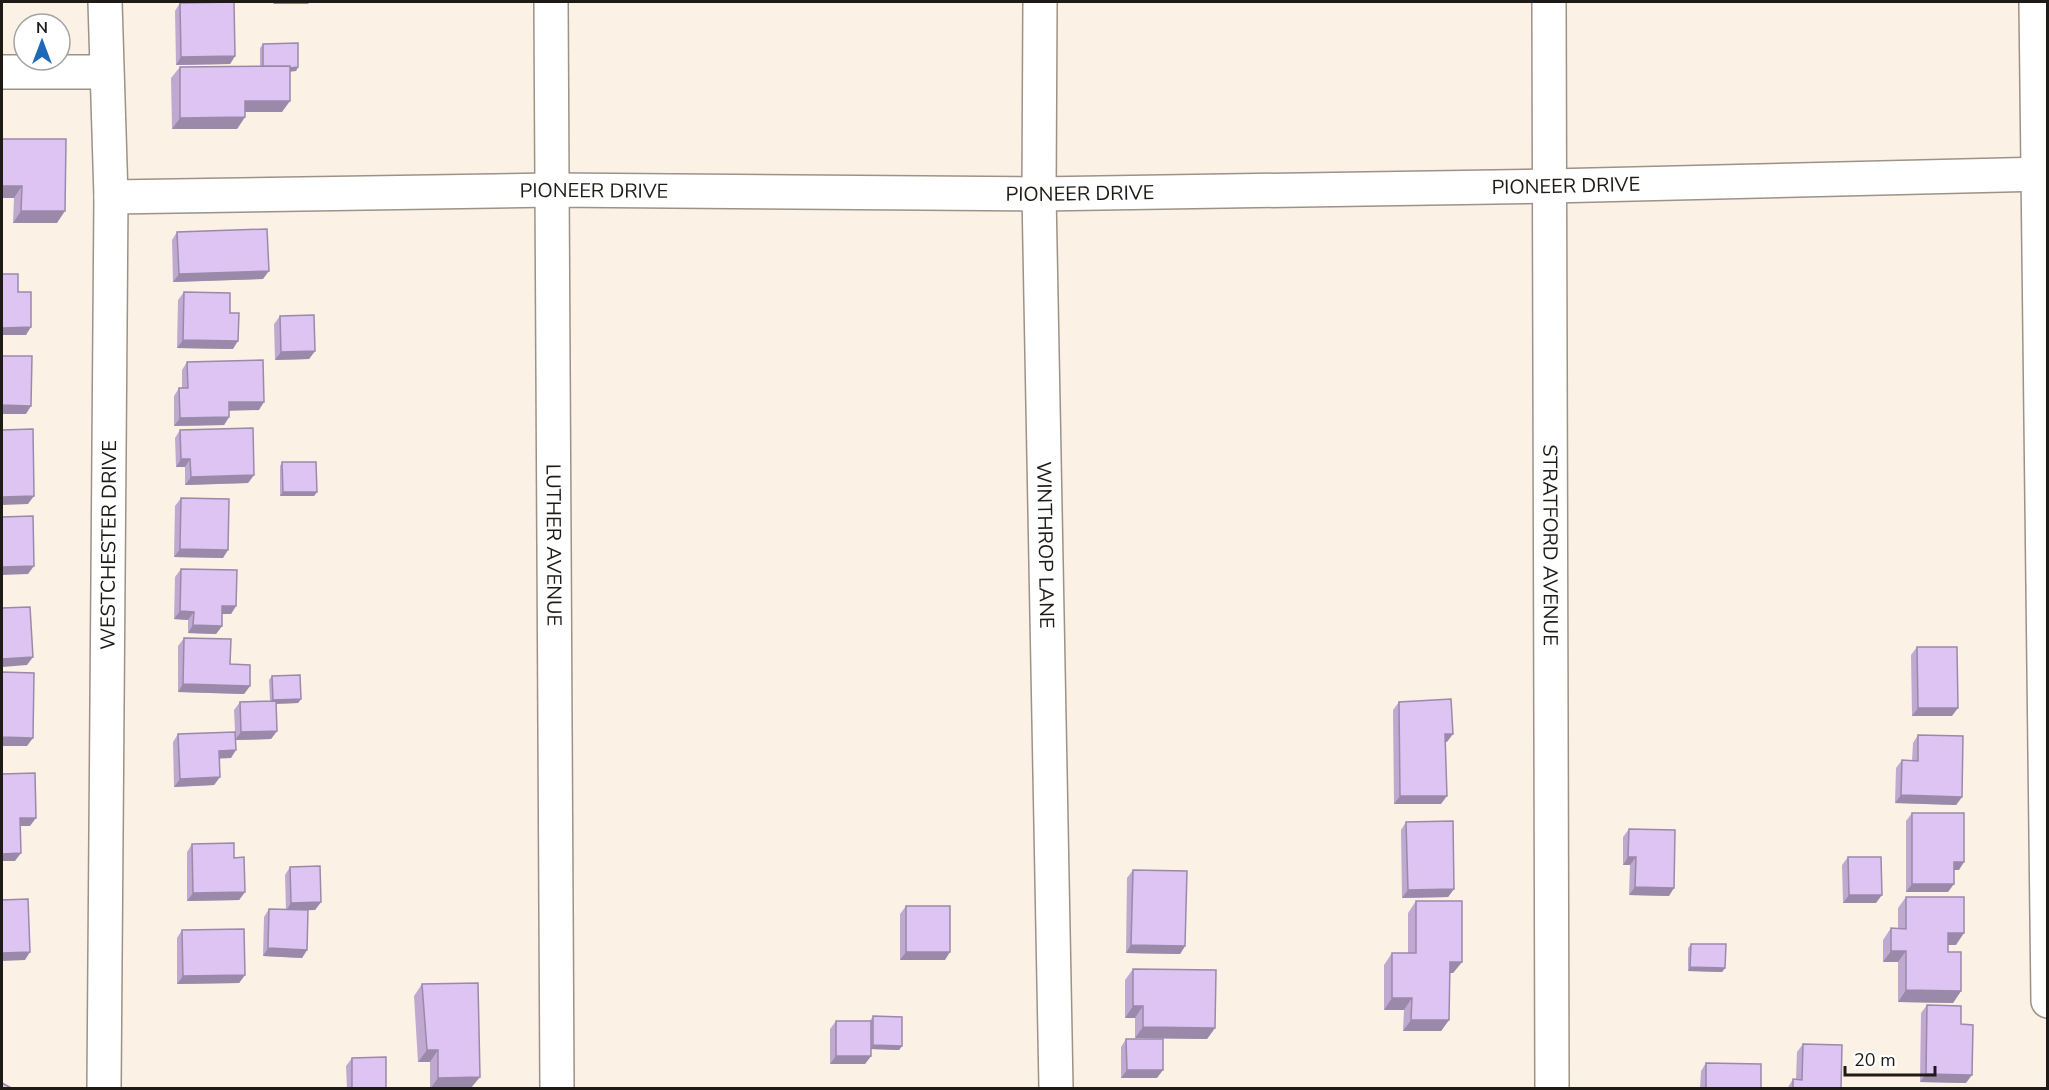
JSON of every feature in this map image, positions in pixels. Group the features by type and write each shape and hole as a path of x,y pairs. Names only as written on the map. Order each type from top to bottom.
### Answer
{"street":[{"name":"WESTCHESTER DRIVE","path":"104,1089 111,197 105,2"},
{"name":"LUTHER AVENUE","path":"551,2 557,1089"},
{"name":"WINTHROP LANE","path":"1040,2 1039,194 1056,1089"},
{"name":"STRATFORD AVENUE","path":"1549,2 1552,1089"},
{"path":"2036,2 2042,174 2048,1001"},
{"path":"2,72 106,72"},
{"name":"PIONEER DRIVE","path":"111,197 551,190 1039,194 1551,186 2042,174"}],"building":[{"path":"234,2 235,56 181,57 180,3"},
{"path":"298,43 298,67 263,66 263,44"},
{"path":"290,66 290,101 245,101 245,117 180,118 180,67"},
{"path":"2,139 66,139 65,211 21,211 22,186 2,186"},
{"path":"267,229 269,271 179,274 177,232"},
{"path":"2,274 18,274 18,292 31,292 31,327 2,328"},
{"path":"184,292 230,293 230,313 239,313 238,341 183,340"},
{"path":"314,315 315,351 281,352 280,316"},
{"path":"2,356 32,356 31,406 2,405"},
{"path":"263,360 264,402 229,402 229,417 180,418 179,388 188,388 187,362"},
{"path":"253,428 254,475 191,477 190,459 181,459 180,430"},
{"path":"33,429 34,496 2,497 2,430"},
{"path":"282,462 316,462 317,492 283,492"},
{"path":"181,498 229,499 228,550 180,549"},
{"path":"33,516 34,566 2,567 2,517"},
{"path":"181,569 237,570 236,606 222,606 222,626 193,625 194,612 180,611"},
{"path":"30,607 33,657 2,659 2,608"},
{"path":"184,638 231,639 230,664 250,665 250,686 183,684"},
{"path":"1917,647 1957,647 1958,708 1918,708"},
{"path":"2,672 34,673 33,738 2,737"},
{"path":"300,675 301,699 273,700 272,676"},
{"path":"1451,699 1453,734 1445,734 1447,796 1400,796 1399,702"},
{"path":"276,701 277,731 241,732 240,702"},
{"path":"235,732 236,750 219,751 220,777 180,779 178,734"},
{"path":"1918,735 1963,736 1962,797 1901,795 1902,760 1918,761"},
{"path":"35,773 36,818 20,818 21,853 2,854 2,774"},
{"path":"1912,813 1964,813 1964,862 1954,862 1954,884 1912,884"},
{"path":"1453,821 1454,889 1408,890 1406,822"},
{"path":"1629,829 1675,830 1674,888 1635,887 1636,857 1628,857"},
{"path":"234,843 234,858 244,857 245,892 193,893 192,844"},
{"path":"1848,857 1881,857 1882,895 1849,895"},
{"path":"320,866 321,902 291,903 290,867"},
{"path":"1133,870 1187,871 1185,946 1131,945"},
{"path":"1906,897 1964,897 1964,933 1948,933 1948,952 1961,952 1961,991 1906,990 1906,951 1891,951 1891,928 1906,929"},
{"path":"28,899 30,952 2,953 2,900"},
{"path":"1416,901 1462,901 1462,962 1450,962 1449,1020 1411,1020 1412,998 1392,998 1392,953 1416,953"},
{"path":"906,906 950,906 950,952 906,952"},
{"path":"269,909 308,910 307,950 268,948"},
{"path":"244,929 245,975 183,976 182,930"},
{"path":"1691,944 1726,944 1725,968 1690,967"},
{"path":"1133,969 1216,970 1215,1028 1143,1027 1143,1006 1133,1006"},
{"path":"478,983 480,1077 438,1078 438,1050 427,1050 422,984"},
{"path":"1927,1005 1961,1006 1961,1024 1973,1025 1972,1075 1926,1074"},
{"path":"873,1016 902,1017 902,1046 873,1045"},
{"path":"836,1021 871,1021 871,1056 836,1056"},
{"path":"1126,1039 1163,1039 1163,1070 1127,1070"},
{"path":"1803,1044 1842,1045 1841,1089 1793,1089 1793,1079 1802,1080"},
{"path":"386,1057 386,1089 352,1089 352,1058"},
{"path":"1706,1063 1761,1064 1761,1089 1706,1089"},
{"path":"2,1083 13,1089 2,1089"}]}
